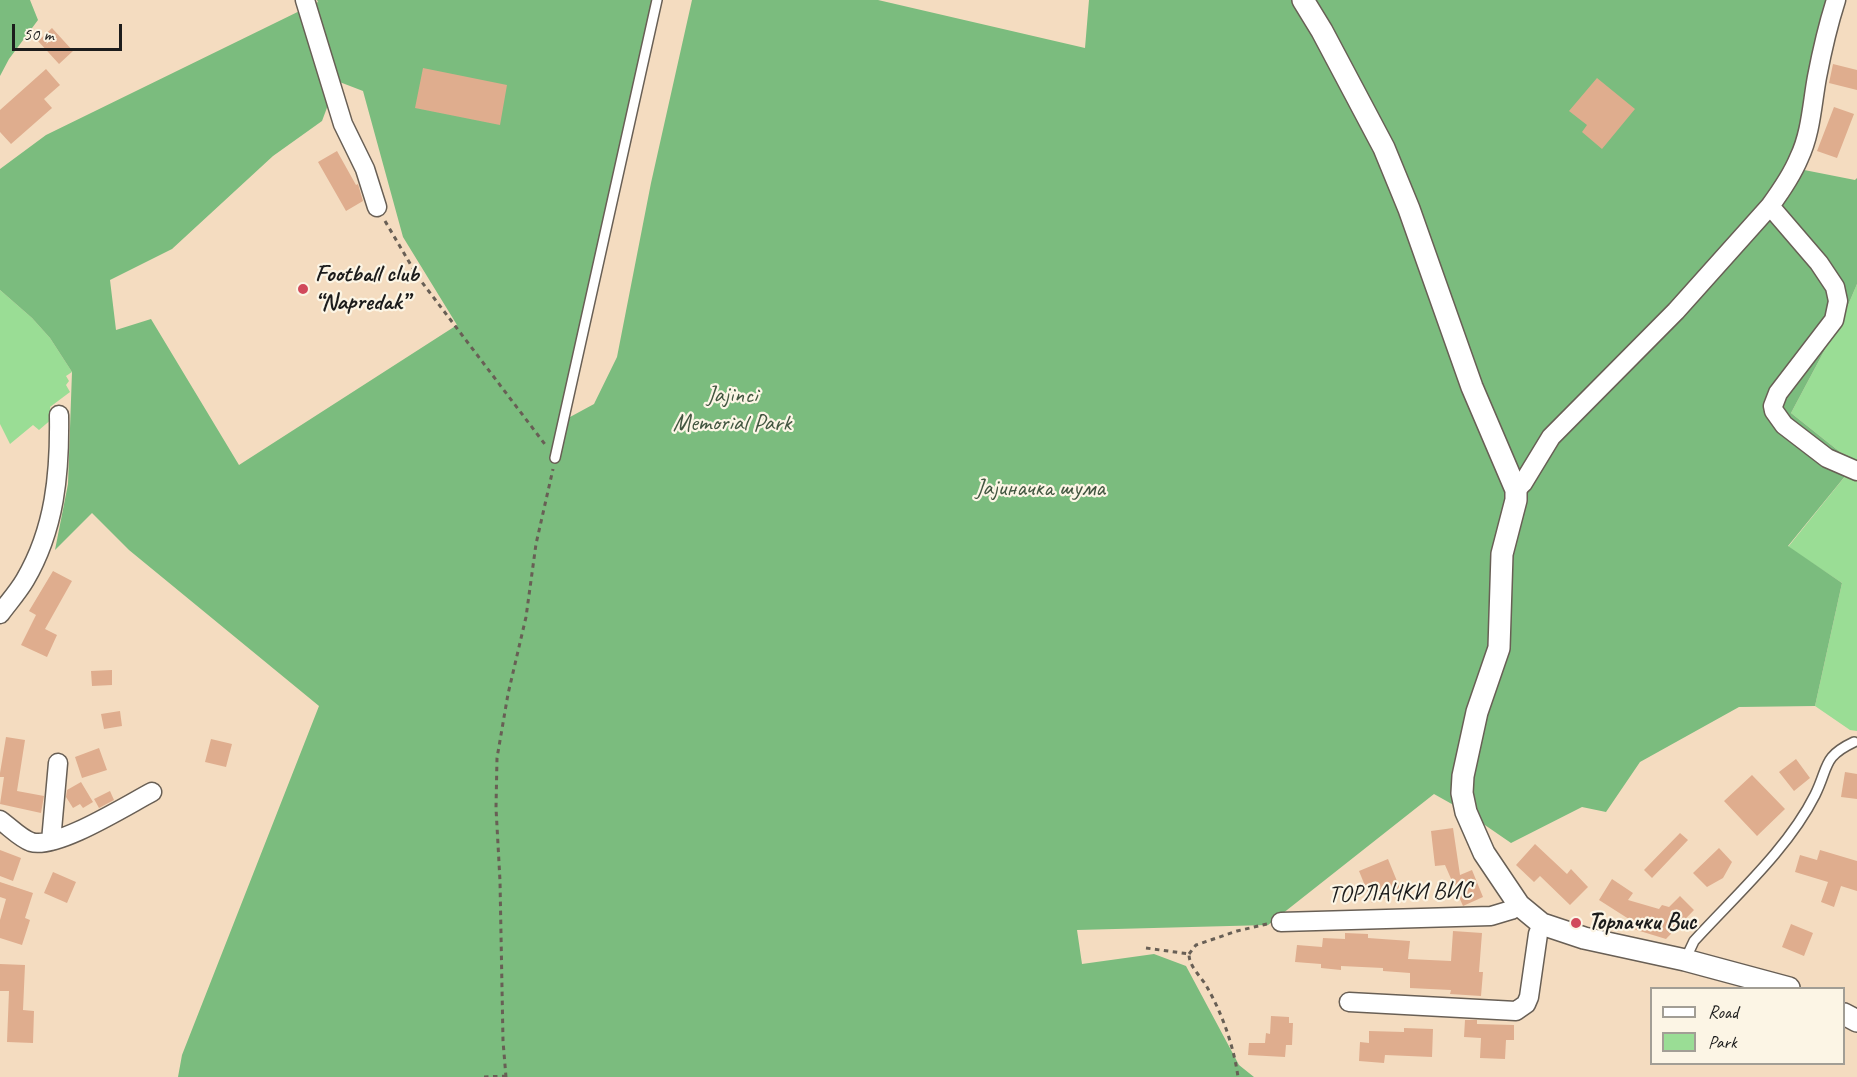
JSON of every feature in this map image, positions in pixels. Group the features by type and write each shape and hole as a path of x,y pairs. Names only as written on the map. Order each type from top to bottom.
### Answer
{"street":[{"path":"305,0 343,124 365,169 376,207"},
{"path":"1303,0 1384,148 1413,220 1472,387 1516,490 1551,437 1676,311 1770,206 1782,189 1800,157 1836,0"},
{"path":"1770,206 1819,263 1835,287 1838,301 1834,320 1778,393 1773,406 1774,411 1784,425 1827,458 1857,471"},
{"path":"0,614 24,581 44,541 57,490 59,415"},
{"name":"ТОРЛАЧКИ ВИС","path":"1516,490 1516,500 1502,554 1499,648 1477,712 1463,776 1462,793 1466,812 1484,853 1519,905 1542,924 1584,938 1685,960 1785,987"},
{"path":"51,842 58,763"},
{"path":"0,820 33,842 51,842 152,792"},
{"name":"ТОРЛАЧКИ ВИС","path":"1281,922 1491,916 1519,905"},
{"path":"1349,1002 1515,1011 1526,1005 1529,997 1538,934 1542,924"}],"lane":[{"path":"555,458 657,0"},
{"path":"1685,960 1694,941 1790,836 1816,792 1829,759 1838,749 1854,742"}],"path":[{"path":"376,207 418,277 555,458 536,544 526,617 508,694 497,758 496,808 506,1076 484,1077"},
{"path":"1238,1077 1221,1017 1207,987 1189,961 1189,954 1196,945 1237,931 1281,922"},
{"path":"1146,948 1189,954"}],"green space":[{"path":"0,0 30,0 38,20 9,59 0,76"},
{"name":"Јајиначка шума","path":"317,0 653,0 559,423 594,404 617,357 651,183 692,0 878,0 1085,48 1089,0 1833,0 1806,110 1789,167 1855,180 1857,178 1857,284 1846,310 1791,413 1855,464 1788,546 1842,583 1815,706 1739,707 1640,762 1606,812 1582,807 1511,843 1466,812 1434,794 1268,925 1077,930 1082,964 1154,954 1186,966 1239,1065 1254,1077 178,1077 182,1055 319,706 129,550 92,513 55,550 68,484 72,372 50,338 32,318 0,290 0,169 46,135 318,2","holes":["337,81 363,91 403,237 457,325 239,465 151,319 116,330 110,280 172,249 273,156 322,121"]},
{"path":"1857,284 1857,731 1850,730 1815,706 1842,583 1788,547 1855,464 1791,413 1846,310"},
{"path":"0,290 32,318 50,338 72,372 66,376 69,381 66,385 70,392 50,407 53,418 39,430 33,425 10,444 0,424"}],"building":[{"path":"52,28 73,51 59,64 38,41"},
{"path":"1833,64 1857,70 1857,90 1829,83"},
{"path":"423,68 507,85 500,125 415,108"},
{"path":"46,69 60,85 44,99 52,108 11,144 0,132 0,110"},
{"path":"1597,78 1635,109 1602,149 1582,132 1587,125 1569,111"},
{"path":"1834,107 1854,114 1837,158 1817,151"},
{"path":"337,151 356,185 358,184 363,201 346,211 318,162"},
{"path":"53,571 72,581 45,629 57,635 47,657 21,645 36,615 29,611"},
{"path":"112,670 112,685 92,686 91,671"},
{"path":"120,711 122,726 104,729 101,714"},
{"path":"6,737 25,740 17,791 44,796 41,813 0,804 4,777 0,777 0,773"},
{"path":"211,739 232,744 226,767 205,762"},
{"path":"99,748 107,770 82,778 75,757"},
{"path":"1796,759 1810,778 1794,791 1779,772"},
{"path":"1845,772 1857,774 1857,799 1841,797"},
{"path":"1752,775 1785,809 1757,836 1724,801"},
{"path":"81,782 93,802 83,808 80,804 73,808 66,797 67,790"},
{"path":"110,791 114,800 99,808 94,799"},
{"path":"1453,828 1460,875 1472,870 1483,897 1463,906 1445,865 1435,866 1431,831"},
{"path":"1680,833 1688,840 1652,878 1644,870"},
{"path":"1535,844 1567,874 1571,869 1588,887 1570,905 1540,876 1534,882 1516,865"},
{"path":"1719,848 1732,862 1723,878 1707,887 1693,873"},
{"path":"0,850 21,858 13,881 0,876"},
{"path":"1820,850 1857,861 1857,891 1841,886 1834,907 1821,902 1828,882 1795,872 1800,855 1817,860"},
{"path":"1388,859 1401,891 1372,903 1359,871"},
{"path":"53,872 76,882 67,903 44,893"},
{"path":"1612,879 1633,893 1628,900 1659,909 1662,905 1669,907 1680,896 1694,910 1666,939 1630,928 1632,921 1599,900"},
{"path":"0,882 33,893 25,918 30,920 22,945 0,938 0,920 6,899 0,897"},
{"path":"1791,924 1813,933 1804,956 1782,947"},
{"path":"1453,931 1482,933 1479,972 1483,972 1481,996 1450,994 1451,990 1410,988 1410,973 1383,971 1383,968 1341,966 1341,970 1321,968 1321,964 1295,962 1297,945 1322,947 1323,938 1345,939 1345,933 1368,934 1368,938 1410,941 1408,959 1451,961"},
{"path":"0,964 25,965 23,1010 34,1011 33,1043 7,1042 9,991 0,991"},
{"path":"1271,1016 1289,1017 1289,1023 1293,1023 1292,1045 1286,1045 1285,1057 1248,1055 1249,1043 1265,1043 1266,1033 1270,1034"},
{"path":"1465,1020 1477,1020 1477,1024 1514,1025 1514,1040 1506,1040 1505,1059 1480,1058 1481,1038 1464,1037"},
{"path":"1404,1028 1433,1029 1432,1057 1385,1055 1384,1063 1359,1061 1360,1042 1369,1043 1369,1031 1404,1032"}],"place":[{"name":"Football club “Napredak”","path":"303,289"},
{"name":"Торлачки Вис","path":"1576,923"}],"park label":[{"name":"Jajinci Memorial Park","path":"732,410"}]}
